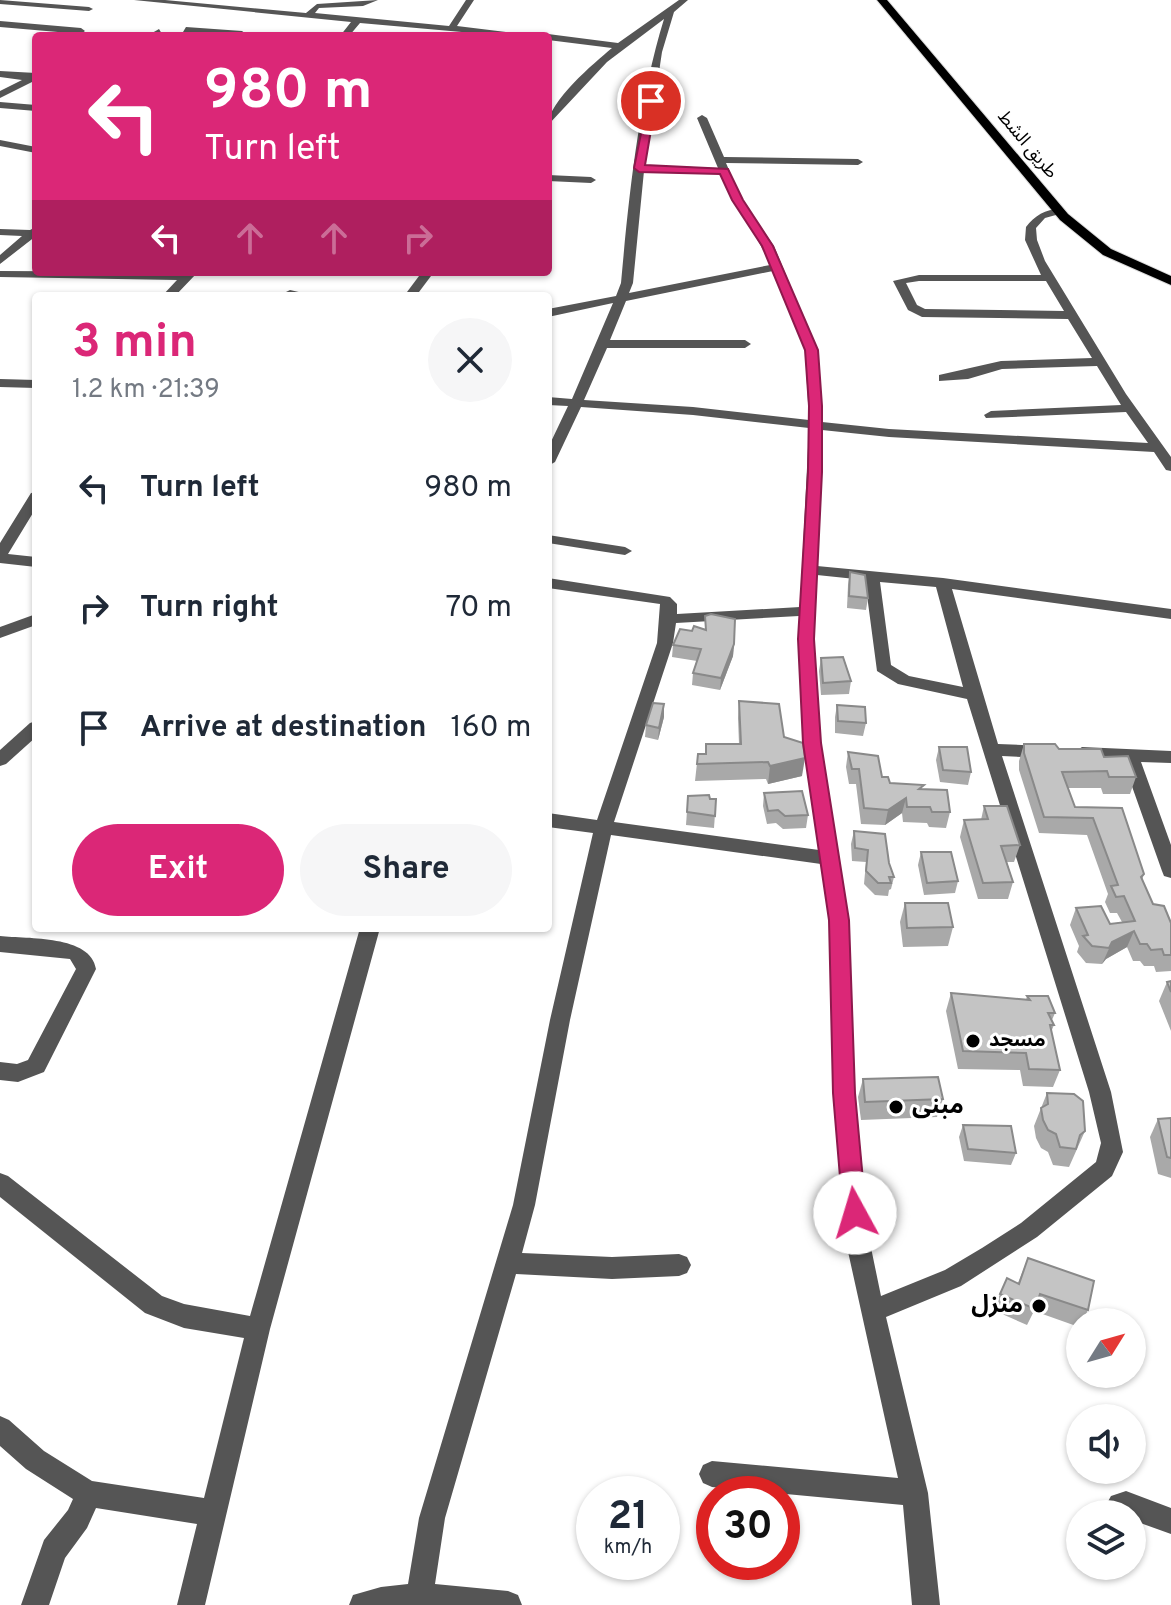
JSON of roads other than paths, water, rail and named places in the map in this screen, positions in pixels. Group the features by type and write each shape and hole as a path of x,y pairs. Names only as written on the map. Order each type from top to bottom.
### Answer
{"main road":[{"name":"طريق الشط","path":"882,0 1059,211 1096,245 1171,281"}],"street":[{"path":"79,32 96,0"},
{"path":"138,0 499,32"},
{"path":"241,0 240,5 255,11"},
{"path":"309,15 317,6 363,4 374,0"},
{"path":"452,27 471,0 481,0"},
{"path":"0,2 89,9"},
{"path":"245,32 281,2"},
{"path":"552,118 619,46 677,3"},
{"path":"552,453 622,298 630,268 639,168 659,47 677,3"},
{"path":"347,32 358,19"},
{"path":"0,24 70,32"},
{"path":"186,30 208,32"},
{"path":"552,38 619,46"},
{"path":"552,49 602,44"},
{"path":"0,74 32,77"},
{"path":"0,95 32,78"},
{"path":"0,105 32,108"},
{"path":"702,118 737,200 768,246 800,317 811,350 816,406 815,472 806,611 812,743 839,920 844,1093 850,1162 857,1238 915,1493 926,1605"},
{"path":"0,143 32,149"},
{"path":"639,168 858,162"},
{"path":"552,178 591,180"},
{"path":"1059,211 1041,216 1031,227 1031,240 1048,278 1070,315 1171,467"},
{"path":"0,232 32,232"},
{"path":"0,261 32,234"},
{"path":"552,312 776,267"},
{"path":"0,274 32,274"},
{"path":"172,292 187,276"},
{"path":"1048,278 919,278 899,281 912,307 925,314 1070,315"},
{"path":"603,344 745,344"},
{"path":"944,378 968,375 1001,365 1100,362"},
{"path":"0,383 32,384"},
{"path":"552,401 975,439 1158,448"},
{"path":"991,415 1130,408"},
{"path":"32,503 0,557 32,561"},
{"path":"552,540 625,551"},
{"path":"808,570 943,583 1171,614"},
{"path":"872,576 883,667 904,680 975,695"},
{"path":"872,1311 953,1278 990,1256 1029,1230 1104,1169 1112,1152 1100,1092 1009,809 943,583"},
{"path":"419,1601 432,1518 470,1380 508,1263 533,1166 560,1020 603,828 665,643 669,619 669,604 665,600 552,584"},
{"path":"669,619 806,611"},
{"path":"0,633 32,621"},
{"path":"0,760 32,731"},
{"path":"994,750 1171,757"},
{"path":"1130,756 1171,871"},
{"path":"552,821 828,858"},
{"path":"191,1605 258,1329 369,932"},
{"path":"0,944 75,952 85,962 86,969 36,1066 29,1071 0,1071"},
{"path":"0,1183 154,1305 184,1316 258,1329"},
{"path":"508,1263 612,1268 679,1265"},
{"path":"0,1429 35,1460 88,1494 213,1513"},
{"path":"712,1474 915,1493"},
{"path":"35,1605 54,1550 78,1519 88,1494"},
{"path":"1146,1512 1171,1521"},
{"path":"363,1605 419,1601 508,1605"}],"place":[{"name":"مسجد","path":"973,1041"},
{"name":"مبنى","path":"896,1107"},
{"name":"منزل","path":"1039,1306"}]}
